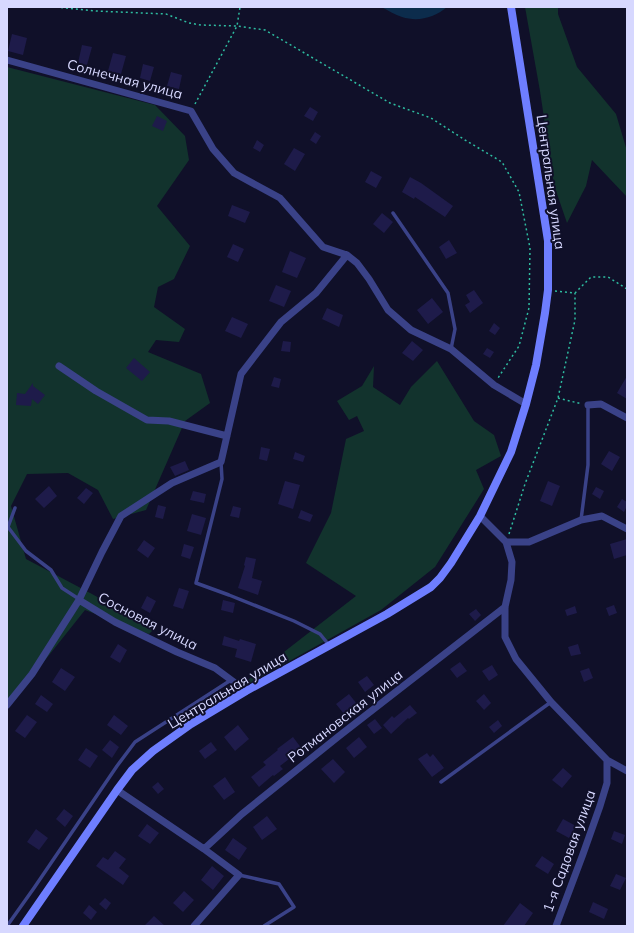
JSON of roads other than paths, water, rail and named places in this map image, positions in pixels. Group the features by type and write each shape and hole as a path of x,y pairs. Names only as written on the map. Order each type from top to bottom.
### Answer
{"street":[{"name":"Центральная улица","path":"23,926 117,790 132,770 153,751 191,724 246,691 386,614 430,587 440,578 451,563 480,516 511,452 526,404 536,365 548,290 548,241 511,8"},
{"name":"Солнечная улица","path":"7,60 191,111 213,149 234,173 280,198 323,246 347,255 357,263 369,279 388,310 411,330 451,349 494,385 526,404"},
{"path":"221,462 241,374 281,322 316,293 347,255"},
{"path":"59,366 96,391 146,420 170,421 227,436"},
{"path":"588,405 601,404 627,418"},
{"name":"Сосновая улица","path":"221,462 172,484 121,516 79,600 116,622 177,652 215,668 246,691"},
{"path":"480,516 506,542 512,562 511,580 505,607 505,637 516,659 551,702 607,760 627,771"},
{"path":"506,542 529,542 581,520 602,516 627,529"},
{"path":"7,705 32,674 79,600"},
{"name":"Ротмановская улица","path":"204,849 242,814 339,736 505,607"},
{"name":"1-я Садовая улица","path":"556,926 600,806 607,783 607,760"},
{"path":"117,790 204,849 239,875 194,926"}],"lane":[{"path":"393,213 448,293 455,329 451,349"},
{"path":"581,520 588,465 588,405"},
{"path":"221,462 222,479 196,583 229,594 294,620 320,634 330,645"},
{"path":"15,508 8,527 26,551 51,570 62,588 79,600"},
{"path":"7,926 135,742 231,680"},
{"path":"441,782 551,702"},
{"path":"239,875 279,884 294,907 264,926"}],"water":[{"path":"381,7 447,7 437,14 426,18 414,19 399,16"}]}
